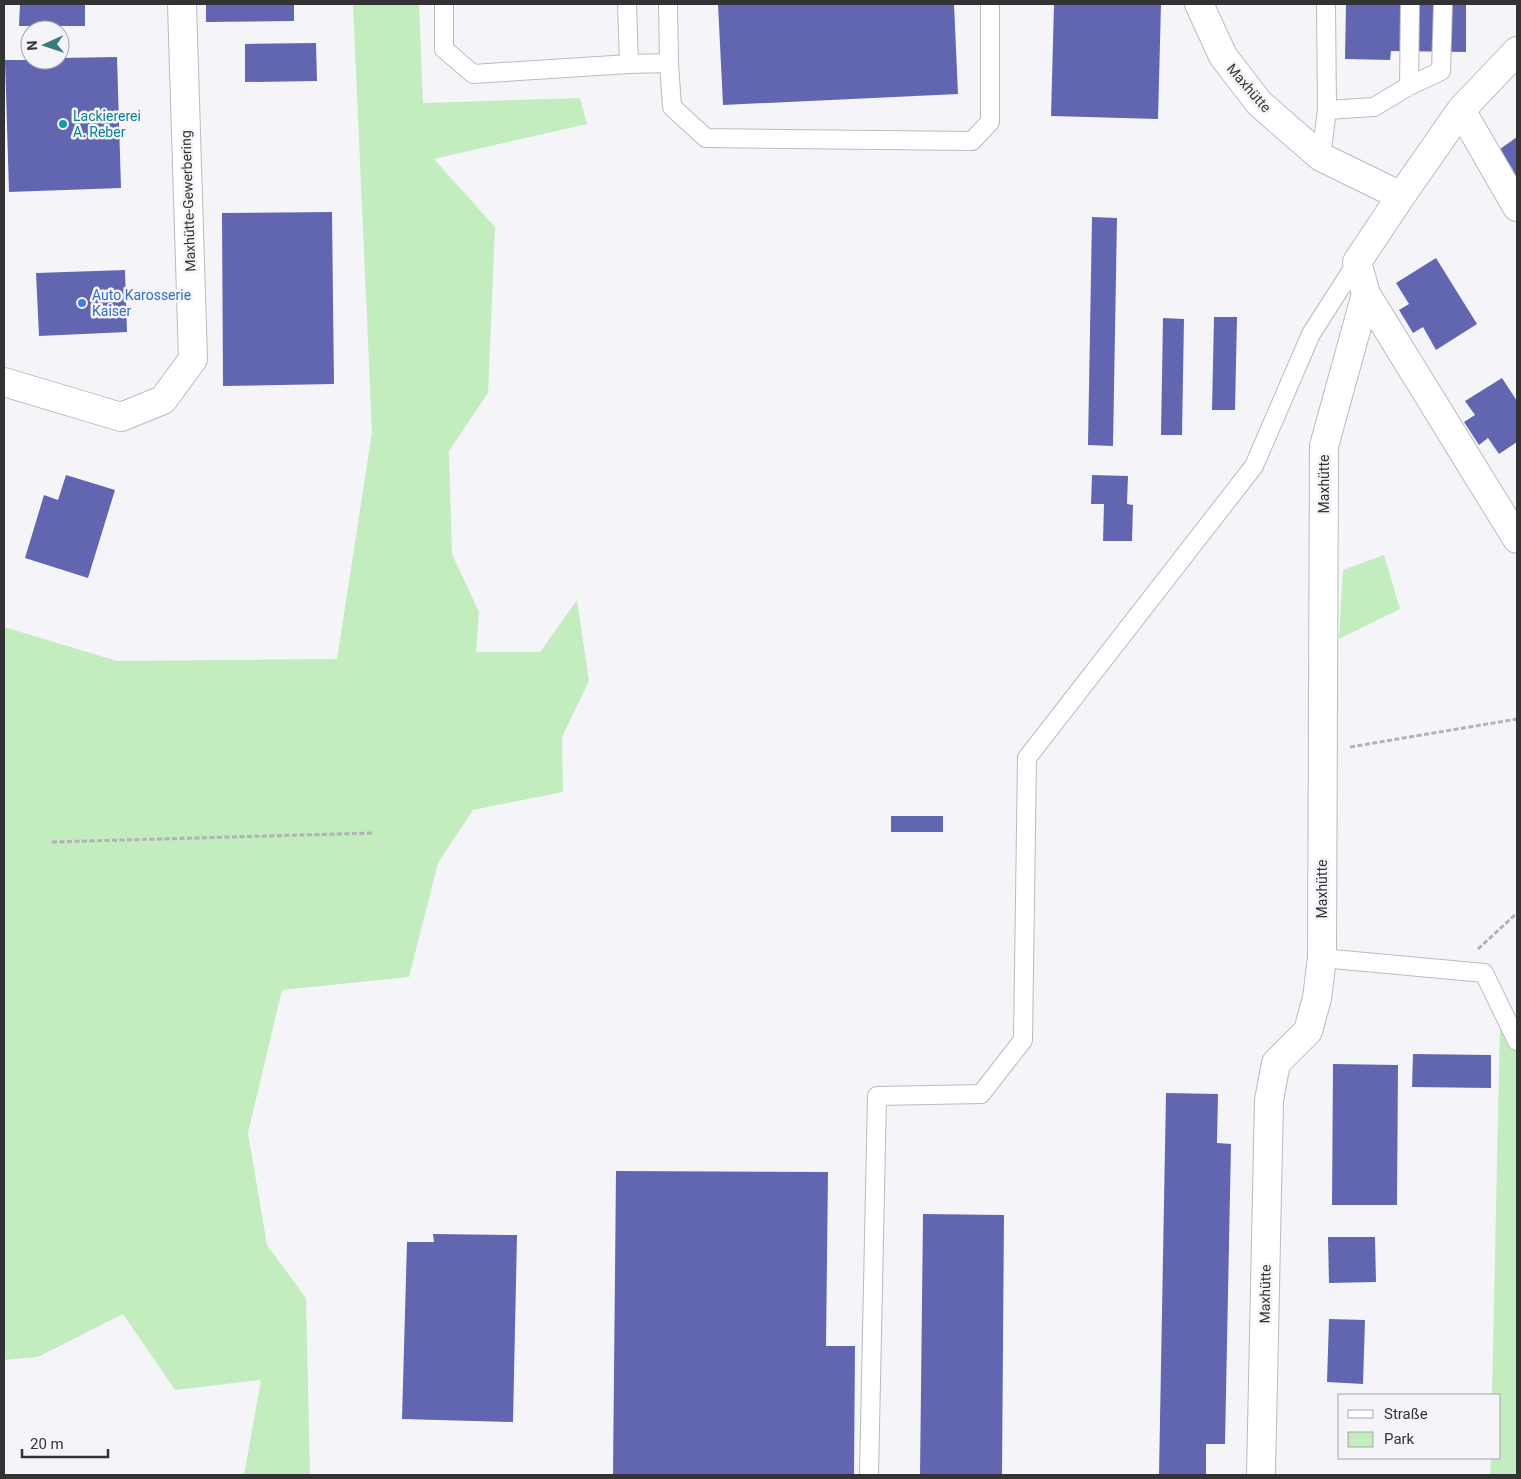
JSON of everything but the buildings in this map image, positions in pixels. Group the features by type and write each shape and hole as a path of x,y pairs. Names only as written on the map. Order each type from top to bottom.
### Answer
{"street":[{"name":"Maxhütte-Gewerbering","path":"4,382 121,417 163,400 193,359 182,4"},
{"name":"Maxhütte","path":"1198,4 1223,56 1259,103 1321,157 1401,196"},
{"path":"1517,51 1461,110 1357,262 1366,294 1517,539"},
{"path":"1461,110 1517,207"},
{"name":"Maxhütte","path":"1261,1475 1269,1100 1276,1063 1308,1031 1317,998 1322,958 1324,446 1366,294"}],"lane":[{"path":"444,4 444,49 473,74 669,63"},
{"path":"627,4 629,64"},
{"path":"668,4 672,107 706,138 972,141 990,122 990,4"},
{"path":"1321,157 1327,110 1326,4"},
{"path":"1410,4 1410,86"},
{"path":"1327,110 1374,107 1441,71 1443,4"},
{"path":"869,1475 877,1096 981,1094 1023,1040 1027,758 1254,466 1312,334 1357,262"},
{"path":"1322,958 1484,973 1517,1041"}],"path":[{"path":"1323,752 1517,719"},
{"path":"52,842 374,833"},
{"path":"1456,970 1517,913"}],"green space":[{"path":"353,4 419,4 423,103 580,98 587,124 434,159 495,227 488,393 449,451 452,554 479,612 476,652 540,652 577,600 589,681 562,737 563,792 473,810 438,863 409,977 282,990 248,1133 267,1245 306,1298 310,1475 244,1475 261,1380 175,1390 123,1314 38,1357 4,1360 4,627 117,661 337,659 372,432"},
{"path":"1384,555 1400,609 1339,639 1343,570"},
{"path":"1517,1023 1517,1475 1490,1475 1491,1459 1501,1459 1501,1394 1492,1394 1500,1024"}],"place":[{"name":"Lackiererei A. Reber","path":"63,124"},
{"name":"Auto Karosserie Kaiser","path":"82,303"}]}
